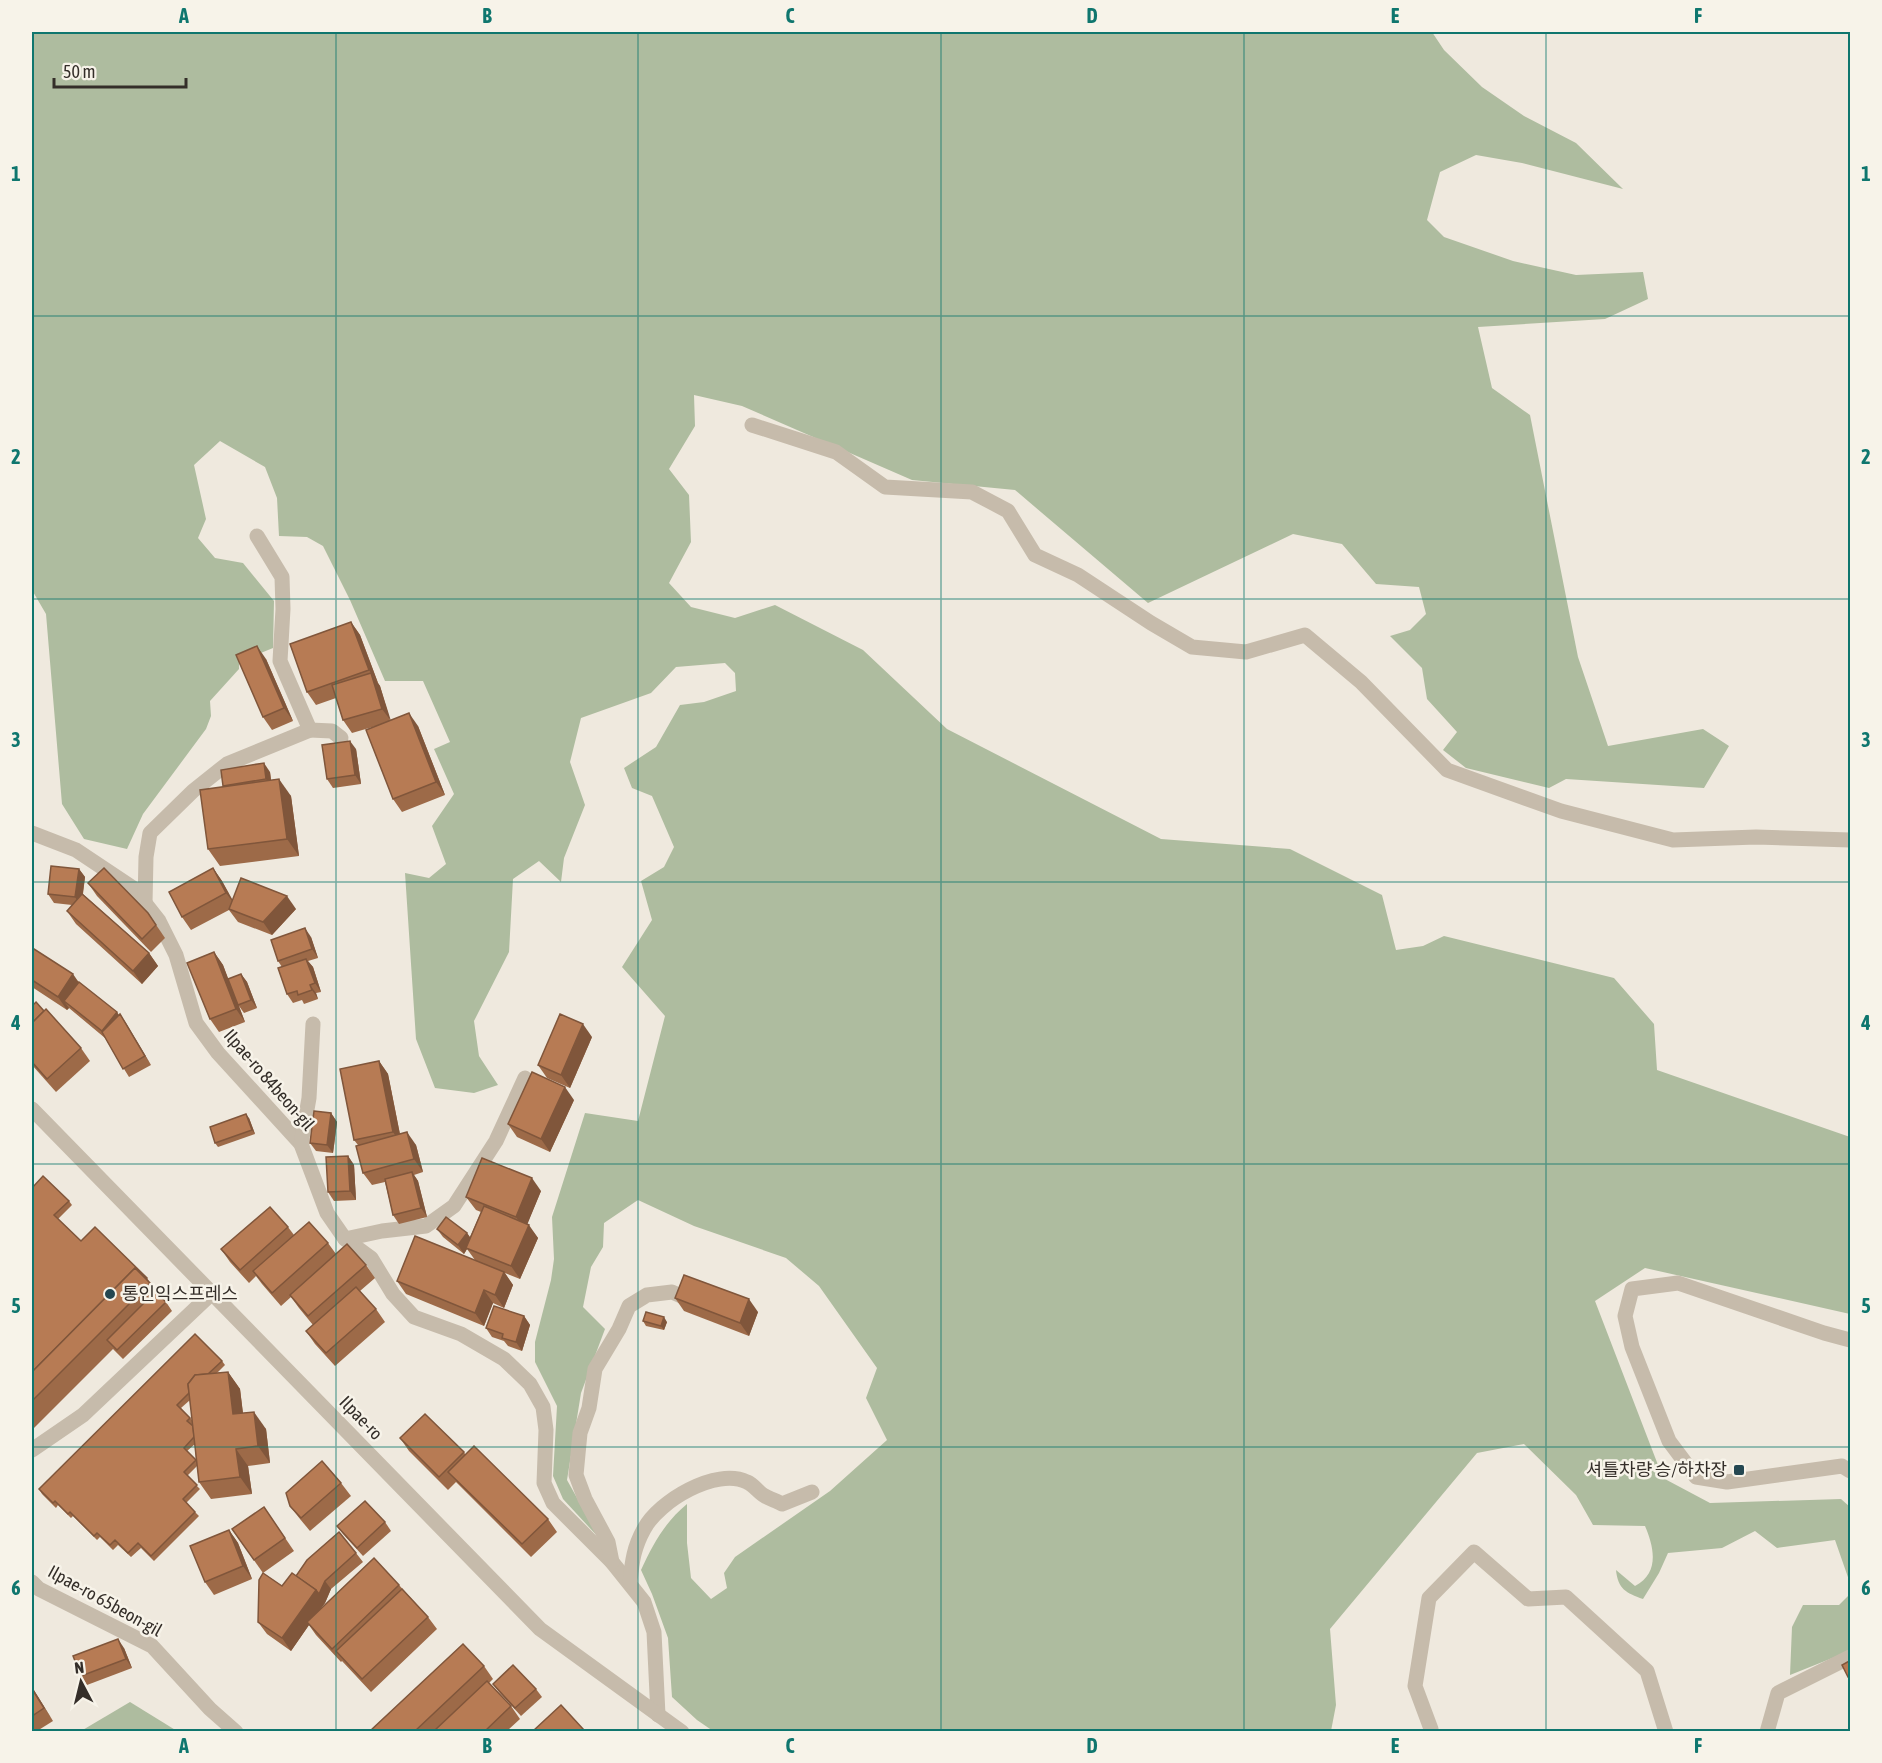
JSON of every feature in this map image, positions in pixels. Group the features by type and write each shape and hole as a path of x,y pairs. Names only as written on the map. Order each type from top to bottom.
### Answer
{"street":[{"path":"752,425 836,452 885,487 972,492 1008,511 1035,555 1078,575 1192,647 1246,652 1305,635 1360,682 1448,770 1561,811 1673,840 1756,837 1851,840"},
{"path":"257,536 282,577 280,661 310,730"},
{"path":"145,903 146,857 150,833 193,791 226,764 310,730 332,731 341,738"},
{"name":"Ilpae-ro 84beon-gil","path":"32,833 76,850 133,888 145,903 159,921 176,955 195,1023 218,1053 301,1144 327,1213 345,1239 371,1258 393,1294 414,1317 461,1334 504,1359 530,1384 543,1407 546,1430 544,1483 553,1503 612,1562 644,1602 654,1632 658,1715"},
{"path":"301,1144 309,1098 313,1024"},
{"path":"345,1239 382,1231 426,1226 454,1206 496,1142 525,1078"},
{"name":"Ilpae-ro","path":"32,1109 540,1629 682,1731"},
{"path":"1851,1340 1824,1333 1678,1283 1632,1289 1625,1316 1632,1347 1669,1440 1696,1477 1726,1482 1842,1466 1851,1471"},
{"path":"612,1562 608,1542 585,1499 576,1475 580,1433 589,1408 595,1369 619,1329 629,1306 647,1295 672,1292 681,1296"},
{"path":"32,1450 83,1415 212,1293"},
{"path":"630,1582 632,1555 645,1526 668,1503 691,1487 716,1480 731,1479 747,1482 765,1496 782,1504 812,1492"},
{"path":"1430,1731 1415,1686 1429,1598 1474,1552 1528,1599 1566,1597 1647,1671 1666,1731"},
{"name":"Ilpae-ro 65beon-gil","path":"34,1588 152,1646 210,1708 236,1731"},
{"path":"1767,1731 1778,1693 1851,1657"}],"green space":[{"path":"32,32 1432,32 1444,50 1482,87 1524,116 1576,143 1623,189 1522,163 1476,155 1440,172 1427,220 1444,237 1513,261 1576,275 1643,272 1648,299 1605,319 1478,327 1492,388 1530,415 1578,657 1608,746 1703,729 1729,746 1704,788 1566,779 1549,788 1466,768 1443,750 1457,732 1427,699 1422,668 1390,636 1410,630 1426,614 1419,587 1376,584 1342,544 1293,534 1148,603 1015,490 912,480 742,406 694,395 695,426 669,469 689,495 691,542 669,583 691,607 735,618 775,605 863,650 947,729 1161,839 1290,849 1382,895 1396,950 1423,946 1444,936 1614,978 1654,1024 1657,1070 1850,1137 1850,1314 1645,1268 1595,1301 1663,1478 1710,1503 1841,1499 1850,1507 1850,1583 1835,1540 1777,1548 1755,1531 1722,1548 1668,1553 1643,1599 1637,1597 1621,1586 1616,1570 1635,1586 1648,1574 1653,1559 1651,1542 1645,1526 1593,1525 1576,1495 1524,1444 1477,1453 1330,1629 1336,1705 1331,1731 713,1731 697,1720 672,1697 668,1638 641,1570 660,1534 687,1504 687,1543 691,1578 711,1599 727,1588 724,1573 735,1557 830,1491 887,1440 866,1398 877,1368 819,1286 786,1258 694,1226 638,1200 604,1223 603,1247 591,1267 583,1307 605,1329 581,1393 567,1480 600,1539 563,1499 553,1476 557,1406 535,1362 535,1342 554,1259 552,1217 585,1113 638,1121 665,1016 622,967 652,920 641,881 664,867 674,847 652,796 632,788 624,768 656,747 680,705 704,702 736,691 735,673 725,663 676,667 651,693 581,718 570,762 585,805 564,858 561,882 539,861 513,879 509,952 474,1021 479,1056 498,1085 474,1093 435,1088 416,1039 405,873 429,878 446,864 432,826 454,794 434,749 450,742 423,681 385,681 350,600 323,546 307,537 279,536 277,498 265,467 220,441 194,465 206,519 198,538 215,558 243,563 274,601 273,648 239,662 239,669 210,701 211,716 206,729 143,814 127,849 84,839 62,804 46,614 32,590"},
{"path":"1850,1594 1850,1651 1790,1675 1792,1627 1803,1605 1839,1605"},
{"path":"130,1702 177,1731 81,1731"}],"building":[{"path":"351,622 369,670 307,692 290,644"},
{"path":"257,646 284,708 263,717 236,655"},
{"path":"371,673 382,709 343,720 332,685"},
{"path":"409,713 436,782 393,799 366,730"},
{"path":"350,741 355,775 327,779 322,745"},
{"path":"264,763 266,779 223,786 221,770"},
{"path":"279,779 287,839 208,849 200,790"},
{"path":"51,866 79,869 75,897 48,894"},
{"path":"104,868 148,913 156,925 142,939 88,883"},
{"path":"213,868 226,893 182,917 169,892"},
{"path":"241,878 287,896 263,922 229,909"},
{"path":"82,894 149,953 133,971 67,911"},
{"path":"305,928 312,949 278,961 271,940"},
{"path":"32,948 73,974 58,997 32,980"},
{"path":"214,952 236,1009 210,1019 187,963"},
{"path":"306,959 315,983 310,985 312,990 298,995 297,991 287,994 278,968"},
{"path":"241,974 251,1000 238,1005 228,979"},
{"path":"79,982 117,1012 102,1031 64,1001"},
{"path":"36,1002 44,1011 32,1023 32,1006"},
{"path":"46,1009 81,1048 47,1079 32,1062 32,1023"},
{"path":"120,1014 145,1056 123,1069 102,1032"},
{"path":"560,1014 583,1024 561,1075 538,1065"},
{"path":"379,1061 393,1132 354,1140 340,1069"},
{"path":"532,1072 565,1087 541,1139 508,1124"},
{"path":"314,1111 331,1113 327,1145 310,1143"},
{"path":"246,1114 252,1130 215,1143 210,1127"},
{"path":"407,1132 414,1159 363,1173 356,1146"},
{"path":"348,1156 350,1191 328,1192 326,1157"},
{"path":"482,1158 532,1178 516,1217 466,1197"},
{"path":"412,1172 421,1208 393,1215 385,1179"},
{"path":"43,1176 69,1201 54,1215 81,1241 95,1227 147,1278 135,1268 32,1372 32,1188"},
{"path":"484,1206 529,1225 511,1266 466,1248"},
{"path":"270,1207 288,1227 240,1270 221,1249"},
{"path":"446,1217 467,1233 458,1245 437,1229"},
{"path":"309,1222 328,1243 272,1293 253,1271"},
{"path":"415,1236 504,1272 495,1295 484,1290 475,1313 397,1281"},
{"path":"347,1244 366,1265 308,1316 290,1295"},
{"path":"135,1268 150,1283 32,1401 32,1372"},
{"path":"684,1275 749,1299 740,1323 675,1298"},
{"path":"356,1287 376,1309 326,1353 306,1331"},
{"path":"155,1292 166,1302 117,1350 107,1340"},
{"path":"494,1306 524,1316 516,1342 502,1338 503,1334 486,1328"},
{"path":"646,1312 664,1317 661,1326 643,1321"},
{"path":"195,1334 222,1361 208,1374 195,1375 188,1384 189,1393 177,1405 190,1418 187,1421 193,1426 194,1437 184,1448 196,1460 184,1472 197,1485 183,1499 195,1512 151,1556 138,1543 128,1553 115,1540 110,1545 97,1533 94,1536 70,1512 68,1514 55,1501 53,1503 39,1489"},
{"path":"228,1372 233,1414 254,1412 258,1446 236,1449 240,1477 199,1482 188,1384 195,1375"},
{"path":"425,1414 464,1452 439,1477 400,1438"},
{"path":"474,1446 548,1519 522,1544 448,1472"},
{"path":"322,1461 341,1483 301,1518 290,1506 286,1493"},
{"path":"365,1501 385,1522 357,1548 337,1526"},
{"path":"264,1507 285,1538 254,1560 232,1529"},
{"path":"229,1530 243,1566 205,1582 190,1546"},
{"path":"339,1532 356,1553 325,1581 319,1594 296,1576 307,1560"},
{"path":"374,1558 399,1585 332,1649 307,1622"},
{"path":"263,1573 282,1586 292,1573 316,1590 282,1638 258,1622 259,1580"},
{"path":"402,1589 428,1617 362,1679 336,1651"},
{"path":"118,1639 126,1659 81,1676 73,1656"},
{"path":"463,1644 484,1666 415,1731 370,1731"},
{"path":"1851,1660 1851,1675 1848,1677 1842,1665"},
{"path":"513,1665 536,1689 515,1708 493,1684"},
{"path":"487,1681 511,1706 485,1731 434,1731"},
{"path":"32,1689 44,1708 32,1716"},
{"path":"561,1705 584,1730 533,1731"}],"place":[{"name":"통인익스프레스","path":"110,1294"},
{"name":"셔틀차량 승/하차장","path":"1739,1470"}]}
